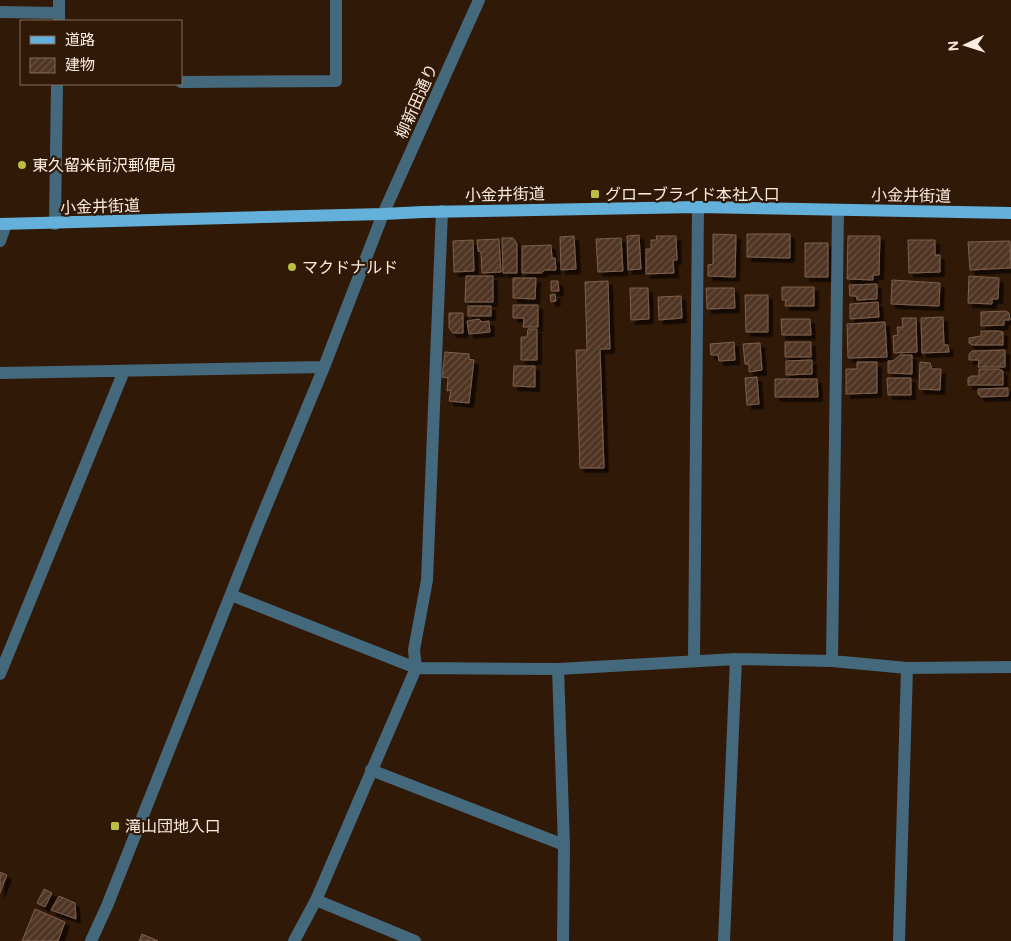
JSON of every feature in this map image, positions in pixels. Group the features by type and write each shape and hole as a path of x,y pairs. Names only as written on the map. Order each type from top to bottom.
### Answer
{"main road":[{"name":"小金井街道","path":"3,224 55,224 442,211 698,206 1011,214"}],"street":[{"path":"182,82 336,81 336,0"},
{"name":"柳新田通り","path":"91,941 107,906 324,367 383,214 479,0"},
{"path":"0,12 59,11"},
{"path":"55,224 57,85"},
{"path":"694,661 698,206"},
{"path":"832,661 838,210"},
{"path":"294,941 316,900 416,668 414,650 427,580 442,211"},
{"path":"0,240 3,224"},
{"path":"0,373 324,367"},
{"path":"0,674 124,371"},
{"path":"231,595 416,668 558,669 736,659 832,661 907,668 1011,667"},
{"path":"724,941 736,659"},
{"path":"899,941 907,668"},
{"path":"558,669 564,845 563,941"},
{"path":"371,770 564,845"},
{"path":"316,900 415,941"}],"building":[{"path":"713,234 736,235 735,277 708,276 708,265 713,264"},
{"path":"747,234 790,234 790,258 747,257"},
{"path":"639,235 641,269 628,270 627,236"},
{"path":"574,236 576,269 561,270 560,237"},
{"path":"656,236 676,236 677,260 673,260 674,273 646,274 646,249 651,249 651,240 657,240"},
{"path":"848,236 880,236 879,275 873,275 873,280 847,279"},
{"path":"502,238 513,238 517,244 517,273 503,273"},
{"path":"621,238 623,271 598,272 596,239"},
{"path":"499,239 501,272 482,273 481,252 478,251 477,240"},
{"path":"473,240 474,271 454,272 453,241"},
{"path":"908,240 935,240 935,255 940,255 940,272 909,273"},
{"path":"1010,241 1011,268 970,270 968,242"},
{"path":"805,243 828,243 828,277 805,277"},
{"path":"551,245 552,258 555,258 556,270 545,270 541,273 522,273 522,246"},
{"path":"466,276 493,276 493,302 465,302"},
{"path":"969,276 999,278 998,299 992,299 992,304 968,303"},
{"path":"513,278 536,278 535,299 513,298"},
{"path":"892,280 940,283 939,306 891,304"},
{"path":"551,281 558,281 559,291 551,291"},
{"path":"608,281 610,349 600,349 604,468 580,468 576,350 587,350 585,282"},
{"path":"877,284 877,299 857,300 856,296 850,296 849,285"},
{"path":"782,287 814,287 814,306 785,306 786,300 782,300"},
{"path":"630,288 648,288 649,319 631,320"},
{"path":"706,288 734,288 735,308 707,309"},
{"path":"555,294 556,301 551,302 550,295"},
{"path":"745,295 768,295 768,332 746,332"},
{"path":"681,296 682,318 659,320 658,297"},
{"path":"878,302 879,317 850,319 850,304"},
{"path":"513,305 538,305 538,327 523,327 524,318 513,318"},
{"path":"468,306 491,306 491,316 468,316"},
{"path":"1006,311 1009,313 1010,320 1004,320 1004,325 981,326 981,312"},
{"path":"449,313 463,313 463,333 453,333 449,328"},
{"path":"943,317 944,345 948,345 949,352 922,353 921,318"},
{"path":"902,318 916,318 917,352 894,353 893,336 898,335 897,327 903,327"},
{"path":"479,319 482,322 489,321 490,332 469,334 467,321"},
{"path":"781,319 810,319 811,335 782,335"},
{"path":"885,322 887,357 848,358 847,324"},
{"path":"528,329 537,329 537,360 521,360 521,337 527,337"},
{"path":"981,331 1003,332 1003,345 972,345 969,343 969,338 981,336"},
{"path":"734,342 735,360 719,361 718,355 711,355 710,344"},
{"path":"785,342 811,342 811,357 785,357"},
{"path":"760,343 762,370 749,372 749,364 745,364 743,344"},
{"path":"1005,350 1005,367 978,367 979,360 969,360 969,354 972,351"},
{"path":"445,352 469,354 469,359 474,360 469,403 449,401 451,390 447,391 448,378 442,377"},
{"path":"900,355 912,355 912,374 888,373 888,361 893,361"},
{"path":"812,360 812,374 786,375 786,361"},
{"path":"857,362 877,362 877,393 846,394 846,369 857,369"},
{"path":"920,362 930,363 932,369 941,369 940,390 919,389"},
{"path":"514,366 535,366 535,387 513,386"},
{"path":"979,369 999,369 1003,371 1003,385 968,385 968,378 979,376"},
{"path":"757,377 759,404 747,405 745,378"},
{"path":"887,378 911,378 911,395 888,395"},
{"path":"775,379 817,379 818,397 775,397"},
{"path":"1008,388 1008,396 981,397 978,394 978,389"},
{"path":"0,872 7,875 0,893"},
{"path":"44,889 52,893 45,907 37,903"},
{"path":"59,896 75,903 76,919 51,910"},
{"path":"35,909 65,922 58,941 22,941"},
{"path":"142,934 158,941 139,941"}],"place":[{"name":"東久留米前沢郵便局","path":"22,165"},
{"name":"グローブライド本社入口","path":"595,194"},
{"name":"マクドナルド","path":"292,267"},
{"name":"滝山団地入口","path":"115,826"}]}
